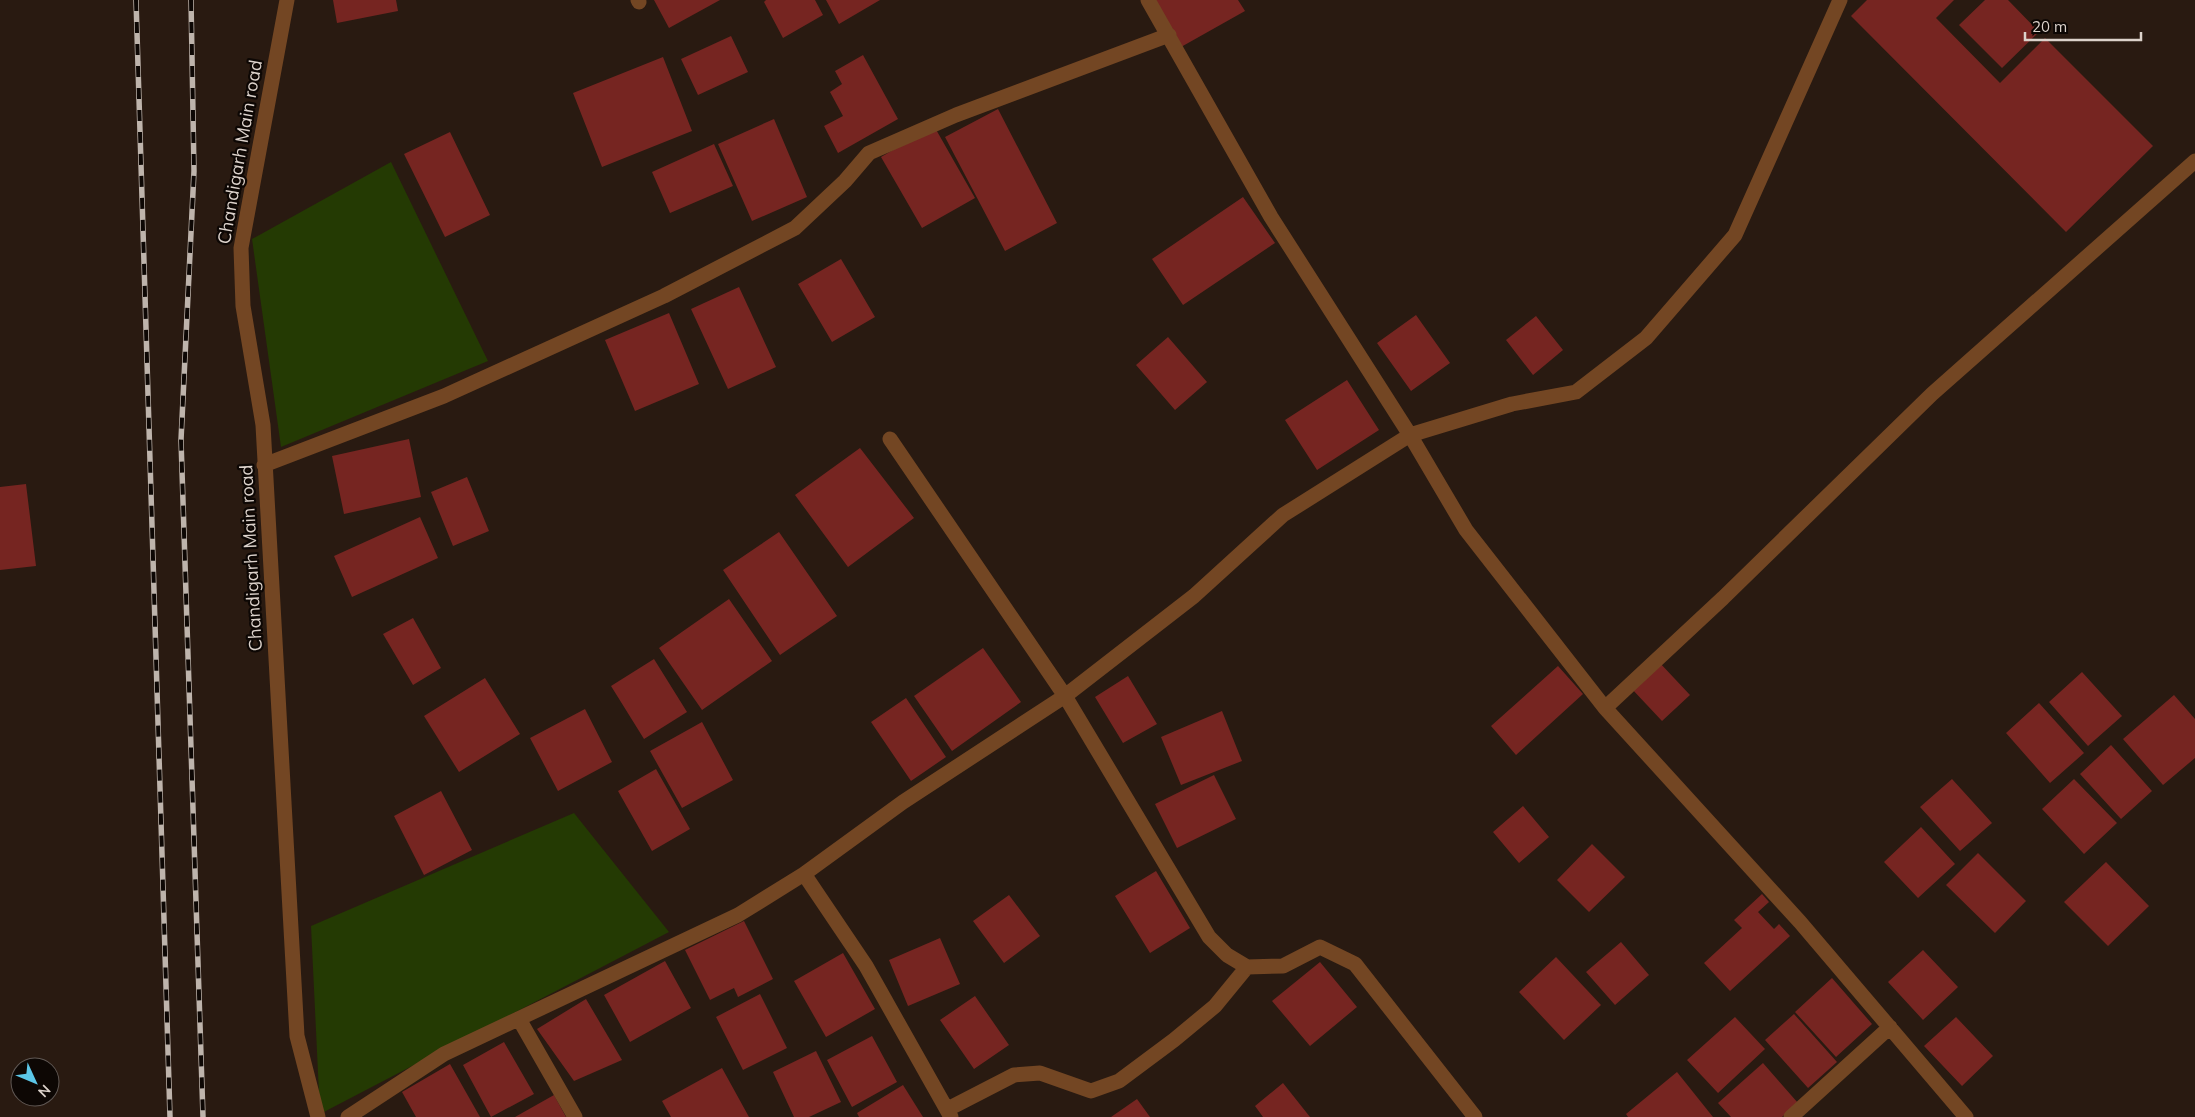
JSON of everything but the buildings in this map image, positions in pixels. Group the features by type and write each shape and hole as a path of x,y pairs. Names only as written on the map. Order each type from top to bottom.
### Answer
{"street":[{"name":"Chandigarh Main road","path":"287,0 241,248 243,306 264,425 264,465 292,922 293,985 297,1028 318,1117"},
{"path":"1148,0 1271,217 1410,436 1466,530 1605,708 1800,922 1966,1117"},
{"path":"348,1117 444,1054 738,915 804,874 903,802 1065,696 1194,596 1283,514 1410,436 1512,404 1576,392 1646,338 1735,235 1840,0"},
{"path":"264,465 452,392 664,296 795,228 845,181 869,153 956,115 1168,34"},
{"path":"1605,708 1723,598 1932,394 2195,161"},
{"path":"890,439 1065,696 1209,937 1227,955 1247,967 1283,966 1320,947 1355,964 1474,1117"},
{"path":"804,874 866,966 949,1113 1014,1075 1040,1073 1091,1091 1119,1081 1174,1040 1215,1006 1247,967"},
{"path":"519,1019 575,1117"},
{"path":"1791,1117 1890,1028"}],"green space":[{"path":"391,162 488,361 281,447 252,239"},
{"path":"574,813 669,932 320,1114 311,926"}],"railway":[{"path":"136,0 170,1117"},
{"path":"191,0 194,171 181,440 203,1117"}]}
